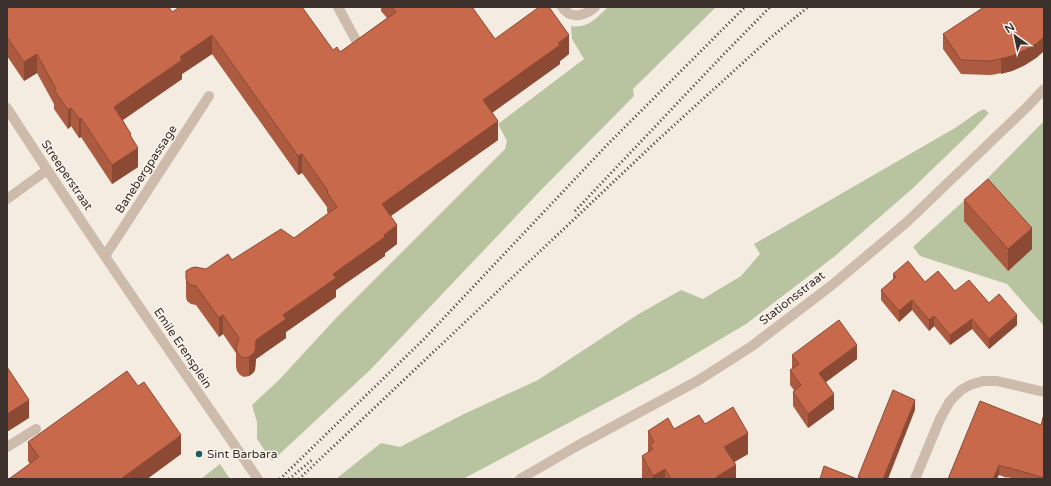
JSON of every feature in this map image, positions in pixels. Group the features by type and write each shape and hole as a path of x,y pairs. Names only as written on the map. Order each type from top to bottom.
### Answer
{"street":[{"path":"338,7 358,44"},
{"path":"562,7 565,11 572,15 581,15 590,12 595,7"},
{"name":"Stationsstraat","path":"520,479 577,446 699,380 752,346 832,285 907,222 1044,89"},
{"name":"Banebergpassage","path":"105,256 208,96"},
{"name":"Streeperstraat","path":"7,108 105,256"},
{"path":"7,199 47,170"},
{"name":"Emile Erensplein","path":"105,256 258,479"},
{"path":"916,479 940,419 950,401 961,390 970,385 983,381 997,381 1044,392"},
{"path":"7,448 36,429"}],"green space":[{"path":"608,7 716,7 633,89 634,96 542,189 370,370 272,461 257,439 257,422 252,405 279,380 336,318 505,149 507,141 498,124 584,59 572,39 571,26 582,26 591,22"},
{"path":"984,109 989,113 973,130 913,188 835,256 746,324 670,369 463,479 336,479 381,443 400,447 464,414 538,380 637,315 681,290 703,299 741,276 760,254 754,244 955,128"},
{"path":"1044,121 1044,326 1007,284 920,256 913,247 980,186"},
{"path":"220,464 230,479 201,479"}],"building":[{"path":"7,7 169,7 172,12 180,7 302,7 333,50 337,47 340,52 396,12 392,7 472,7 495,39 539,7 549,7 569,35 558,43 560,45 483,100 498,121 382,204 397,225 384,235 385,237 333,274 336,278 283,315 286,319 256,340 255,351 253,354 244,358 240,356 236,348 239,338 223,315 219,318 196,286 187,282 186,271 195,267 206,269 228,254 232,260 281,229 294,238 337,207 327,192 328,191 302,154 298,156 212,35 180,57 182,60 114,107 138,148 112,165 81,118 79,119 71,108 68,110 54,90 56,89 37,54 24,62 7,37"},
{"path":"984,7 1044,7 1044,37 1036,44 1012,56 991,61 961,60 943,34"},
{"path":"988,179 1032,228 1008,249 964,200"},
{"path":"908,261 925,282 938,271 955,291 969,280 989,303 999,294 1017,315 989,339 972,319 950,335 934,316 929,320 912,300 899,311 881,290 896,277 893,274"},
{"path":"839,320 857,345 819,373 834,394 808,414 793,392 801,385 790,370 799,364 792,355"},
{"path":"7,367 29,400 7,414"},
{"path":"127,371 138,386 144,382 181,435 121,479 9,479 39,457 28,442"},
{"path":"893,390 915,400 883,479 864,479 858,477"},
{"path":"980,401 1041,425 1044,414 1044,478 999,465 993,479 948,479"},
{"path":"733,407 748,433 724,447 736,465 716,477 718,479 671,479 665,469 653,476 642,456 653,449 650,445 654,442 648,431 668,418 674,429 699,415 705,424"},
{"path":"824,466 857,479 820,479"}],"railway":[{"path":"280,479 424,339 606,146 745,7"},
{"path":"575,211 770,7"},
{"path":"299,479 660,138 769,39 808,7"},
{"path":"289,479 312,460"}],"place":[{"name":"Sint Barbara","path":"199,454"}]}
